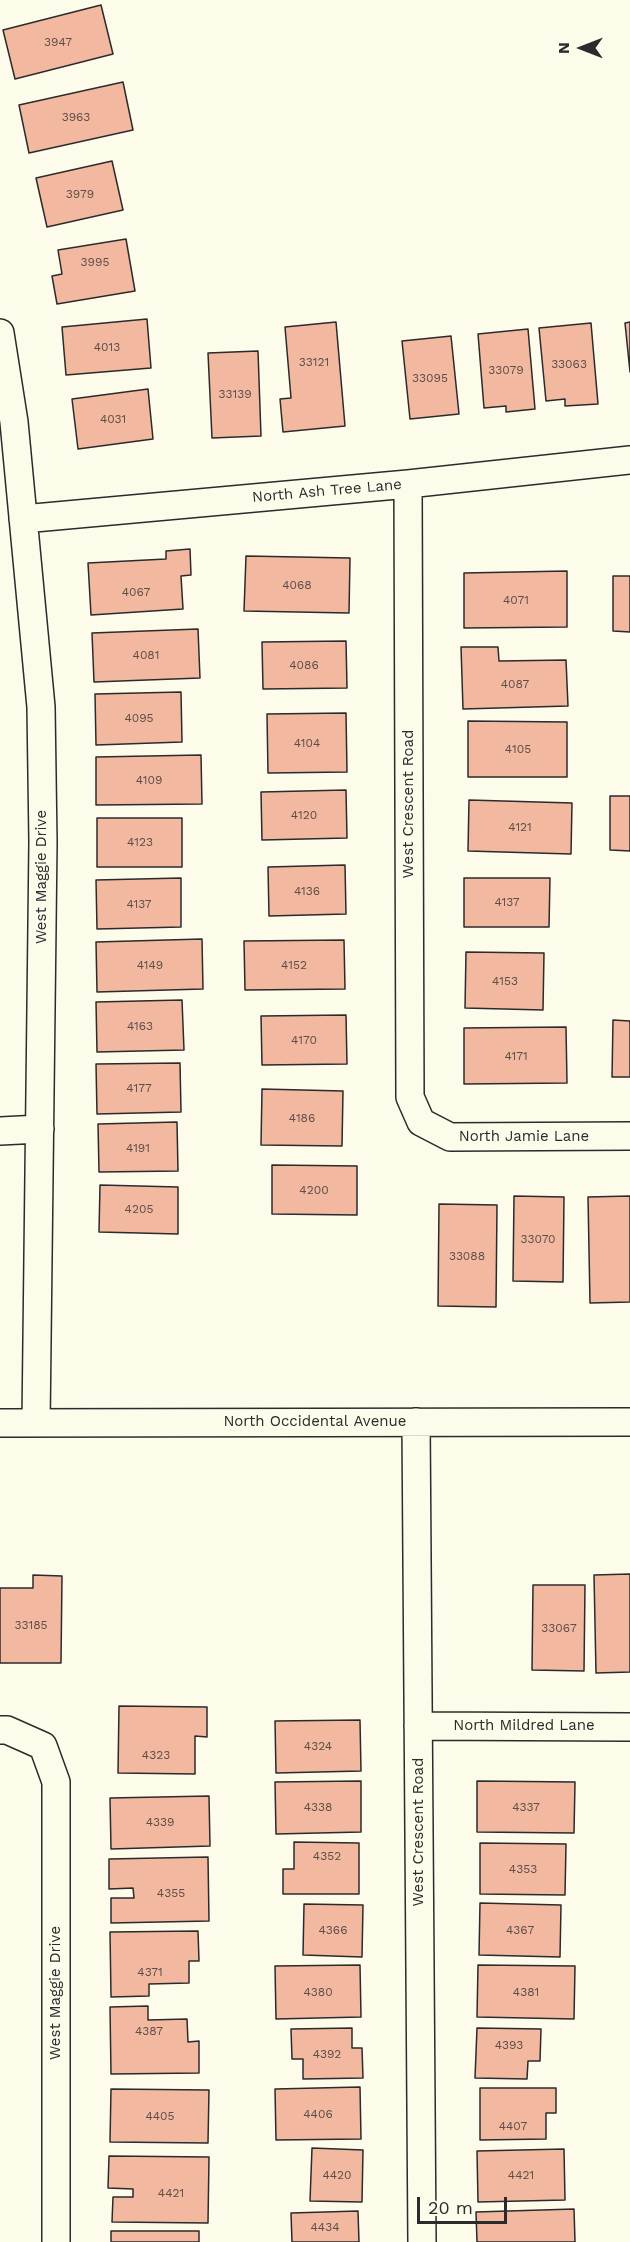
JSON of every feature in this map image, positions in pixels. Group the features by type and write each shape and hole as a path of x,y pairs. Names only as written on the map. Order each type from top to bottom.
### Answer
{"street":[{"name":"West Maggie Drive","path":"0,333 14,422 40,707 44,842 36,1423"},
{"name":"North Ash Tree Lane","path":"23,519 408,484 630,460"},
{"name":"West Crescent Road","path":"408,484 410,1097 421,1122"},
{"name":"North Jamie Lane","path":"421,1122 450,1137 630,1136"},
{"path":"0,1131 40,1130"},
{"name":"West Crescent Road","path":"416,1422 422,2242"},
{"name":"North Occidental Avenue","path":"0,1423 630,1422"},
{"name":"North Mildred Lane","path":"418,1726 630,1727"},
{"name":"West Maggie Drive","path":"0,1730 7,1730 43,1746 56,1782 56,2242"}],"building":[{"path":"101,5 113,54 15,79 3,30"},
{"path":"123,82 133,130 29,153 19,105"},
{"path":"112,161 123,210 47,227 36,178"},
{"path":"126,239 135,291 57,304 52,276 62,274 58,250"},
{"path":"147,319 151,368 66,375 62,327"},
{"path":"336,322 345,426 283,432 280,399 291,398 285,327"},
{"path":"630,322 630,372 625,323"},
{"path":"591,323 598,404 565,406 565,399 546,401 539,328"},
{"path":"528,329 535,409 506,412 506,406 484,408 478,334"},
{"path":"451,336 459,414 410,419 402,341"},
{"path":"258,351 261,436 212,438 208,353"},
{"path":"148,389 153,439 78,449 72,399"},
{"path":"190,549 191,575 181,576 183,609 91,615 88,563 166,559 166,551"},
{"path":"246,556 350,558 349,613 244,611"},
{"path":"567,571 567,627 464,628 464,573"},
{"path":"613,576 630,576 630,632 613,631"},
{"path":"198,629 200,678 94,682 92,633"},
{"path":"346,641 347,688 263,689 262,642"},
{"path":"461,647 498,647 499,661 566,660 568,706 463,709"},
{"path":"181,692 182,742 96,745 95,694"},
{"path":"346,713 347,772 268,773 267,714"},
{"path":"468,721 567,722 567,777 468,777"},
{"path":"201,755 202,804 96,805 96,757"},
{"path":"346,790 347,838 262,840 261,792"},
{"path":"610,796 630,796 630,851 610,850"},
{"path":"469,800 572,803 571,854 468,851"},
{"path":"97,818 182,818 182,867 97,867"},
{"path":"345,865 346,914 269,916 268,867"},
{"path":"181,878 181,927 97,929 96,880"},
{"path":"464,878 550,878 549,927 464,927"},
{"path":"202,939 203,989 97,992 96,942"},
{"path":"344,940 345,989 245,990 244,941"},
{"path":"466,952 544,953 543,1010 465,1008"},
{"path":"182,1000 184,1050 97,1052 96,1002"},
{"path":"346,1015 347,1064 262,1065 261,1016"},
{"path":"613,1020 630,1021 630,1077 612,1077"},
{"path":"566,1027 567,1083 464,1084 464,1028"},
{"path":"180,1063 181,1112 97,1114 96,1064"},
{"path":"262,1089 343,1091 342,1146 261,1145"},
{"path":"177,1122 178,1171 99,1172 98,1124"},
{"path":"272,1165 357,1166 357,1215 272,1214"},
{"path":"100,1185 178,1187 178,1234 99,1232"},
{"path":"514,1196 564,1197 563,1282 513,1281"},
{"path":"630,1196 630,1302 590,1303 588,1197"},
{"path":"439,1204 497,1205 496,1307 438,1306"},
{"path":"630,1574 630,1672 596,1673 594,1575"},
{"path":"33,1575 62,1576 61,1663 0,1663 0,1588 33,1588"},
{"path":"533,1585 585,1585 584,1671 532,1670"},
{"path":"119,1706 207,1707 207,1737 195,1736 195,1774 118,1773"},
{"path":"360,1720 361,1771 276,1773 275,1721"},
{"path":"361,1781 361,1832 276,1834 275,1782"},
{"path":"477,1781 575,1782 574,1833 477,1832"},
{"path":"209,1796 210,1846 111,1849 110,1798"},
{"path":"294,1842 359,1843 359,1894 283,1894 283,1869 294,1869"},
{"path":"480,1843 566,1844 565,1895 480,1894"},
{"path":"208,1857 209,1921 111,1923 111,1898 134,1898 133,1888 109,1889 109,1859"},
{"path":"480,1903 561,1905 560,1957 479,1955"},
{"path":"304,1904 363,1905 362,1957 303,1955"},
{"path":"198,1931 199,1961 189,1961 189,1983 149,1984 149,1996 111,1997 110,1932"},
{"path":"360,1965 361,2017 276,2019 275,1966"},
{"path":"478,1965 575,1966 574,2019 477,2017"},
{"path":"148,2006 148,2020 187,2019 188,2042 199,2041 199,2073 111,2074 110,2007"},
{"path":"352,2028 352,2048 362,2048 363,2078 303,2079 303,2059 292,2059 291,2029"},
{"path":"477,2028 541,2029 540,2061 528,2061 527,2079 475,2078"},
{"path":"360,2087 361,2139 276,2140 275,2089"},
{"path":"480,2088 556,2088 556,2113 546,2113 546,2139 480,2140"},
{"path":"111,2089 209,2090 208,2143 110,2142"},
{"path":"312,2148 363,2150 362,2202 310,2201"},
{"path":"564,2149 565,2200 478,2202 477,2151"},
{"path":"109,2156 209,2157 208,2223 112,2222 113,2197 133,2197 133,2189 108,2188"},
{"path":"574,2209 575,2242 477,2242 476,2212"},
{"path":"358,2211 359,2242 292,2242 291,2213"},
{"path":"111,2231 199,2231 199,2242 111,2242"}]}
